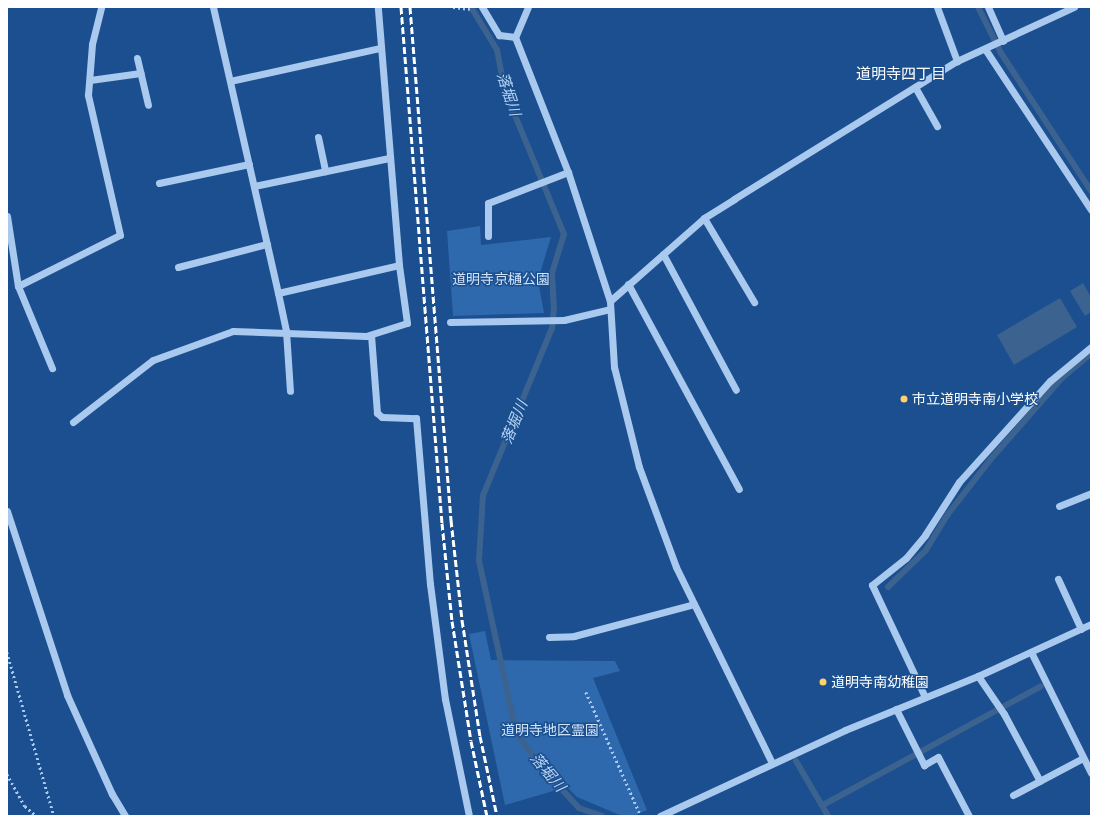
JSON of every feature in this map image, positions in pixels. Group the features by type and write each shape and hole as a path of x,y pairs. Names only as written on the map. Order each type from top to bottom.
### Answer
{"street":[{"path":"18,286 120,235 88,95 92,44 101,7"},
{"path":"213,7 286,331 290,391"},
{"path":"73,422 153,360 233,331 371,334 408,323 399,265 380,48 378,7"},
{"path":"482,7 499,36 514,37"},
{"path":"528,7 514,37 568,172 610,301 614,367 639,467 676,567 772,763"},
{"path":"937,7 957,61"},
{"path":"988,7 995,44 1091,210"},
{"path":"610,301 704,218 957,61 1074,7"},
{"path":"230,81 380,48"},
{"path":"137,58 148,104"},
{"path":"90,80 140,73"},
{"path":"915,87 937,126"},
{"path":"318,137 325,171"},
{"path":"254,186 389,158"},
{"path":"159,183 249,164"},
{"path":"488,236 488,202 568,172"},
{"path":"7,216 18,286 52,368"},
{"path":"704,218 754,302"},
{"path":"178,267 267,244"},
{"path":"663,254 736,390"},
{"path":"278,293 399,265"},
{"path":"628,284 738,489"},
{"path":"450,322 558,320 610,309"},
{"path":"371,334 377,413 382,417 416,418 430,584 445,698 469,816"},
{"path":"925,697 872,585 906,558 925,535 959,482 1050,381 1091,347"},
{"path":"1059,506 1091,493"},
{"path":"7,511 67,695 112,794 124,816"},
{"path":"1058,579 1081,629"},
{"path":"549,637 574,636 694,604"},
{"path":"660,816 772,763 896,709 978,676 1091,624"},
{"path":"1031,652 1091,773"},
{"path":"978,676 1004,714 1040,781"},
{"path":"896,709 924,765 938,758 969,816"},
{"path":"1013,795 1083,758"}],"path":[{"path":"7,652 54,816"},
{"path":"586,692 641,816"},
{"path":"7,774 25,806 36,816"}],"green space":[{"name":"道明寺京樋公園","path":"480,226 481,245 551,237 538,280 544,313 453,316 447,231"},
{"name":"道明寺地区霊園","path":"485,631 491,660 615,661 620,671 593,678 647,810 634,816 622,816 577,797 567,787 505,805 469,634"}],"shaded area":[{"path":"1083,283 1091,297 1091,312 1085,316 1070,291"},
{"path":"1060,298 1077,327 1014,365 997,335"}],"waterway":[{"name":"落堀川","path":"471,7 497,50 505,91 564,234 552,273 554,307 552,328 483,495 479,561 516,732 536,761 579,808 602,816"},
{"path":"978,7 1001,53 1091,191"},
{"path":"888,587 926,550 948,514 990,460 1062,378 1091,354"},
{"path":"823,805 1041,686"},
{"path":"796,761 828,816"}],"railway":[{"path":"401,7 442,523 452,621 471,741 487,816"},
{"path":"410,7 451,520 462,620 480,736 497,816"}],"place":[{"name":"市立道明寺南小学校","path":"904,399"},
{"name":"道明寺南幼稚園","path":"823,682"}],"district":[{"name":"道明寺四丁目","path":"901,74"}]}
